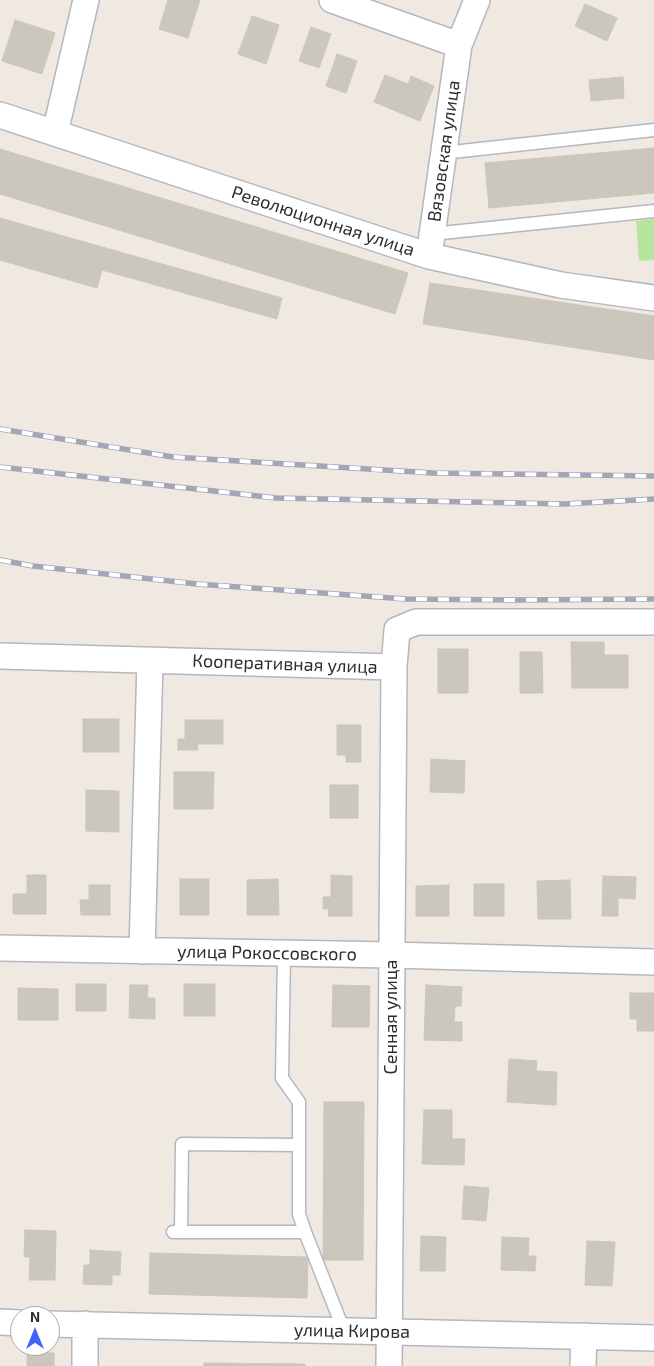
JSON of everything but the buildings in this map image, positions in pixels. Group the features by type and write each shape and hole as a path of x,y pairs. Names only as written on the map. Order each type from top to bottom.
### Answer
{"street":[{"path":"55,133 86,0"},
{"path":"332,0 458,46"},
{"name":"Вязовская улица","path":"430,245 458,46 477,0"},
{"name":"Революционная улица","path":"0,115 561,285 654,298"},
{"name":"Кооперативная улица","path":"0,656 394,667 397,630 416,622 654,622"},
{"path":"142,951 150,661"},
{"name":"Сенная улица","path":"389,1366 394,667"},
{"name":"улица Рокоссовского","path":"0,948 654,962"},
{"name":"улица Кирова","path":"60,1324 654,1338"},
{"path":"85,1324 85,1366"},
{"path":"583,1366 584,1336"}],"lane":[{"path":"443,153 654,130"},
{"path":"430,245 654,211"},
{"path":"284,953 282,1078 299,1102 299,1214 344,1331"},
{"path":"299,1145 182,1144 177,1232 305,1232"}],"green space":[{"path":"654,219 654,260 639,261 636,221"}],"railway":[{"path":"0,429 173,457 433,473 654,476"},
{"path":"0,467 276,498 565,504 654,499"},
{"path":"0,560 33,566 197,584 406,599 654,599"}]}
